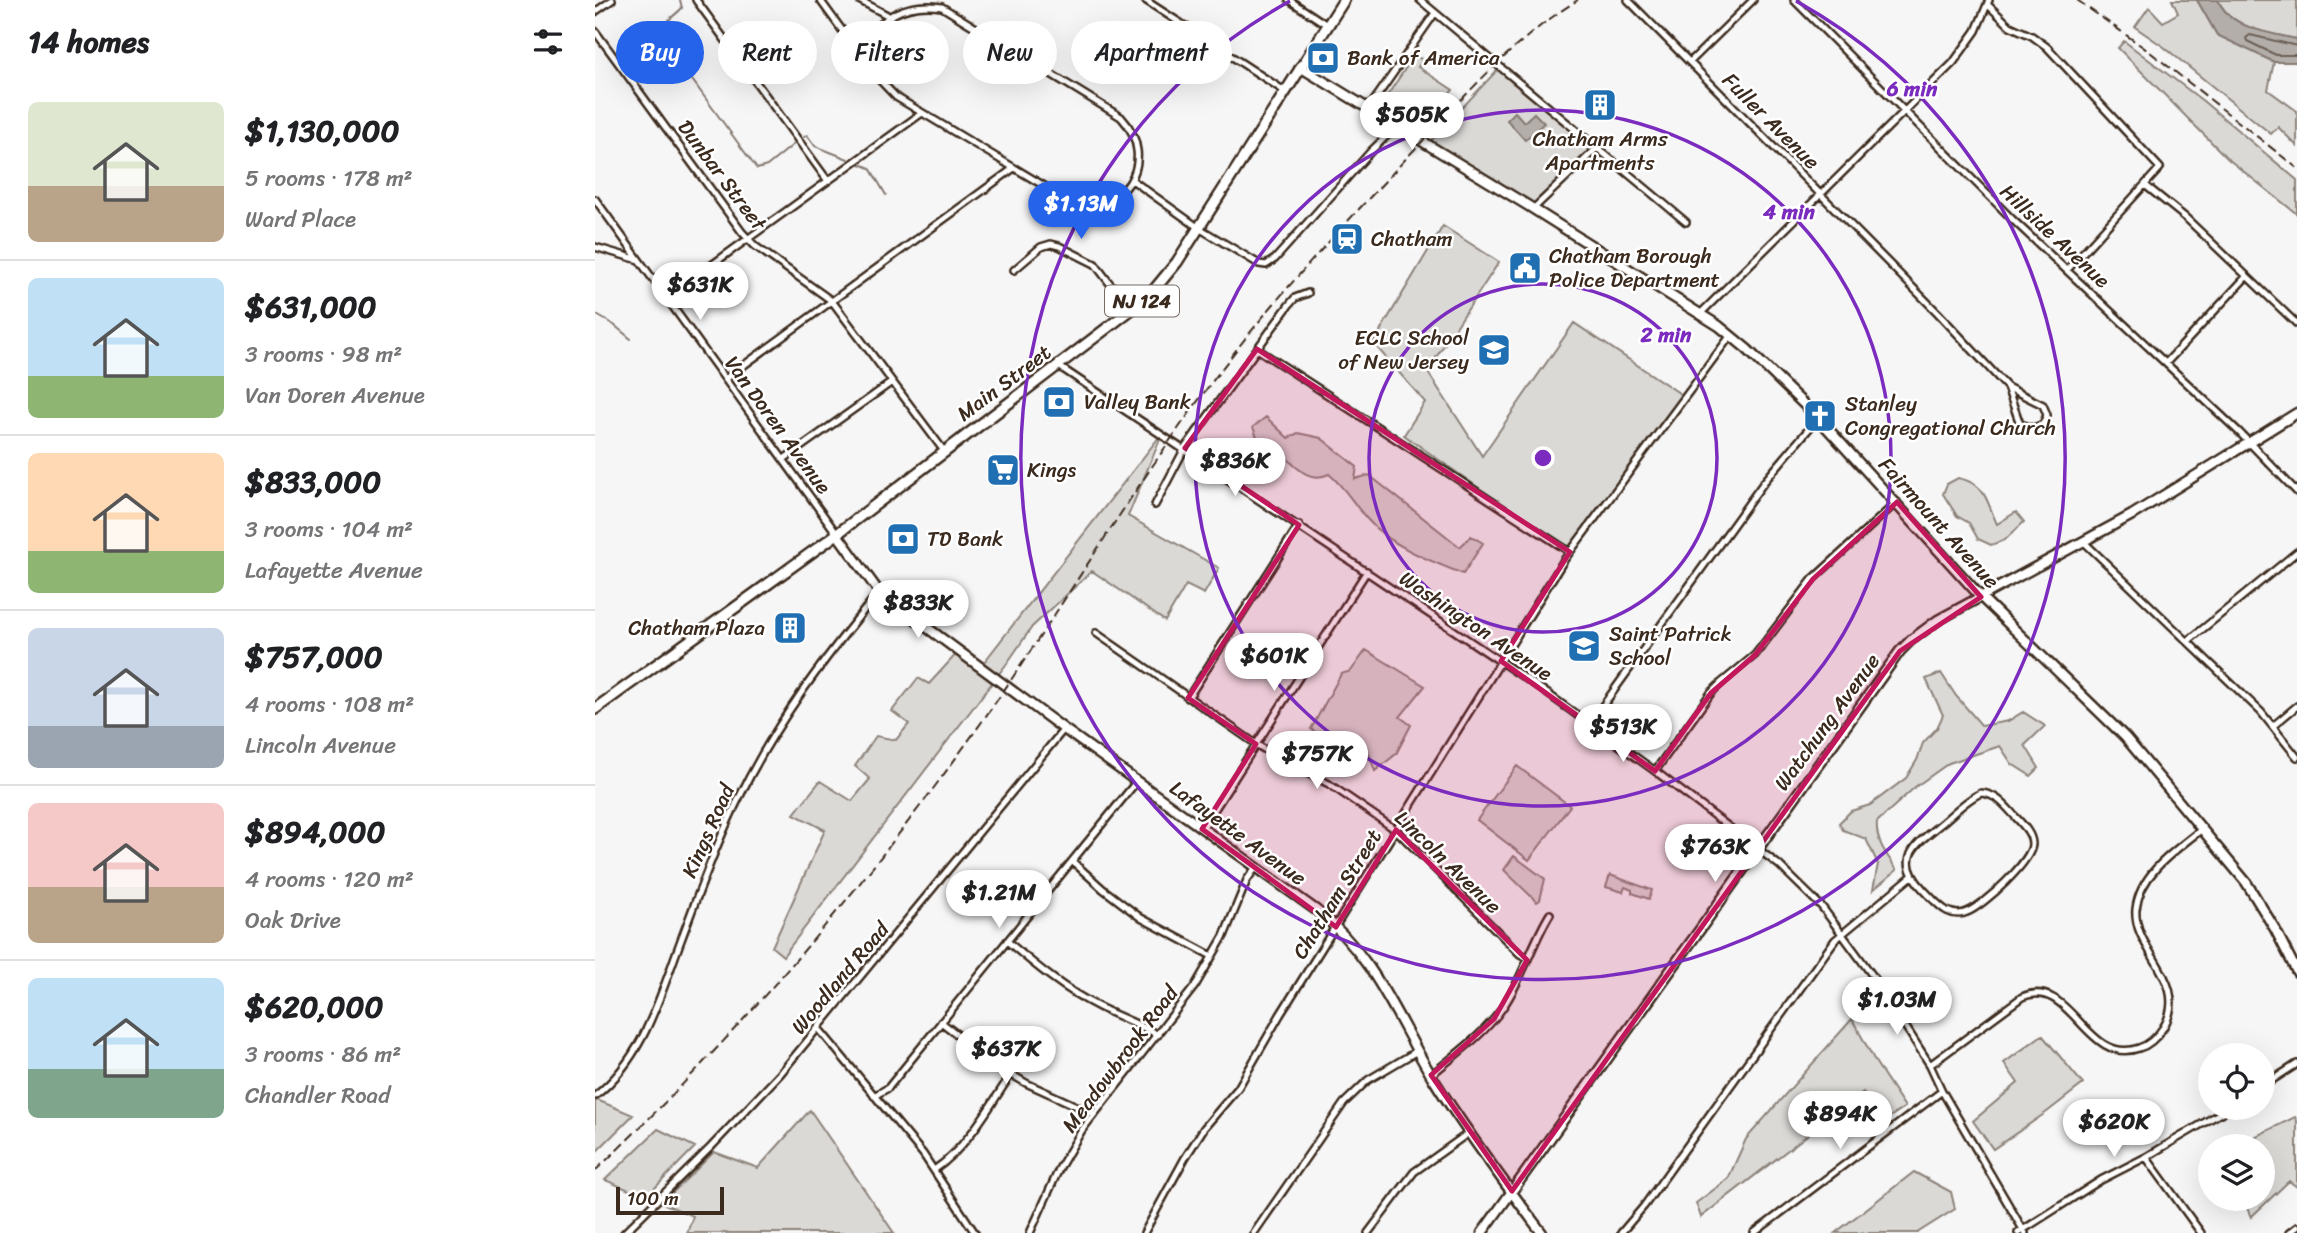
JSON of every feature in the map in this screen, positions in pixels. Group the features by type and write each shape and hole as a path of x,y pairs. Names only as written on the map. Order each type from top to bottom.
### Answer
{"main road":[{"name":"Main Street","path":"595,709 837,534 1157,288 1199,228 1344,0"},
{"name":"Fairmount Avenue","path":"1300,67 1533,209 1731,335 1818,418 1981,597 2111,721 2259,902 2297,972"},
{"name":"Watchung Avenue","path":"1482,1233 1900,651 1920,632 2151,504 2297,413"},
{"name":"Lafayette Avenue","path":"837,534 879,592 1336,927 1368,962 1431,1075 1542,1233"}],"street":[{"path":"595,12 612,0"},
{"path":"697,0 828,181"},
{"path":"820,0 835,21"},
{"path":"859,0 887,16"},
{"path":"1145,0 1286,92"},
{"path":"1289,0 1327,24"},
{"path":"1420,0 1686,222"},
{"name":"Fuller Avenue","path":"1628,0 1910,284 2007,387 2043,405 2047,415 2043,424 2034,428 2021,424 2007,387"},
{"path":"1690,62 1753,0"},
{"name":"Hillside Avenue","path":"1794,0 1904,112 2249,442 2297,492"},
{"path":"1700,314 1965,48 1976,31 1988,2 2010,26 2032,36 2047,47 2159,167 2067,270"},
{"path":"882,21 904,5 933,4 942,7 1113,111 1128,124 1138,146 1138,161 1132,180 1122,192 1105,201 1086,204 1066,199 896,97 884,84"},
{"path":"1369,108 1435,13"},
{"name":"Dunbar Street","path":"595,31 748,239 832,301 944,451"},
{"path":"666,298 922,113"},
{"path":"1132,180 1199,228 1259,264 1266,265 1275,259 1397,125"},
{"path":"1533,209 1598,147"},
{"path":"725,379 1014,168"},
{"path":"2145,185 2186,218 2297,324"},
{"name":"Van Doren Avenue","path":"595,199 837,534"},
{"path":"1014,270 1041,247 1051,244 1059,246 1095,264 1129,310"},
{"path":"595,247 639,260"},
{"path":"2166,363 2247,276"},
{"path":"1155,505 1185,448 1257,348 1295,298 1308,293"},
{"name":"Chatham Street","path":"1144,1233 1185,1158 1205,1128 1238,1088 1570,552 1731,335"},
{"path":"1257,348 1570,552"},
{"name":"Washington Avenue","path":"1057,365 1501,661 1655,771 1758,848 1799,883 1842,933 1930,1065 2022,1232"},
{"path":"784,459 892,382"},
{"path":"1589,724 1763,482 1818,418"},
{"path":"1655,771 1711,694 1755,655 1813,579 1897,502"},
{"path":"1188,698 1299,525"},
{"path":"2084,542 2273,726 2297,757"},
{"path":"2188,641 2297,552"},
{"path":"1202,829 1367,571"},
{"name":"Kings Road","path":"595,1096 625,1066 644,1037 718,843 756,764 803,689 879,592"},
{"name":"Lincoln Avenue","path":"1096,633 1256,744 1329,783 1396,830 1511,945 1528,958"},
{"path":"2273,726 2297,706"},
{"name":"Woodland Road","path":"624,1233 711,1147 819,1029 1064,729"},
{"path":"874,1096 888,1088 1137,781"},
{"path":"1982,793 1998,799 2031,838 2031,850 2026,862 1975,908 1963,914 1950,913 1912,876 1908,863 1912,850 1971,799 1982,793"},
{"path":"1930,1065 2022,997 2034,993 2047,995 2059,1002 2096,1040 2106,1046 2135,1049 2157,1037 2167,1021 2170,991 2138,926 2137,908 2143,887 2155,870 2202,829"},
{"path":"1072,861 1141,918 1212,956"},
{"name":"Meadowbrook Road","path":"1030,1233 1059,1169 1094,1114 1195,986 1223,936 1247,880 1256,867"},
{"path":"1621,1233 1644,1206 1842,933 1912,876"},
{"path":"1431,1075 1485,1029 1501,1010 1517,984 1550,914"},
{"path":"1007,940 1036,967 1064,986 1101,1008 1158,1035"},
{"path":"941,1021 1011,1074 1094,1114"},
{"path":"819,1029 934,1170 975,1233"},
{"path":"1254,1233 1344,1102 1368,1080 1417,1051"},
{"path":"2275,1078 2297,1063"},
{"path":"934,1170 946,1162 974,1129 1011,1074"},
{"path":"1754,1233 1943,1091"},
{"path":"2022,1232 2101,1180 2209,1120"},
{"path":"1368,1233 1414,1172 1470,1132"},
{"path":"2146,1157 2201,1233"},
{"path":"2289,1233 2297,1227"}],"highlighted area":[{"path":"1257,349 1570,552 1501,661 1655,771 1711,693 1755,655 1813,579 1897,502 1981,597 1900,651 1512,1191 1431,1075 1494,1019 1527,960 1396,830 1336,927 1202,829 1256,744 1188,698 1299,525 1185,448"}],"shaded area":[{"path":"2172,0 2197,0 2217,35 2274,62 2268,90 2297,111 2297,146 2278,127 2271,134 2164,47 2135,27 2149,7 2163,22 2178,13"},
{"path":"2218,0 2297,0 2297,39 2241,24 2224,10"},
{"path":"2124,41 2203,101 2297,180 2297,214 2228,159 2118,48"},
{"path":"1413,57 1423,59 1418,67 1453,90 1423,125 1383,102"},
{"path":"1501,66 1598,147 1532,208 1428,144"},
{"path":"1443,226 1499,262 1427,371 1482,456 1574,323 1685,397 1569,552 1404,435 1425,402 1373,343"},
{"path":"1266,417 1288,438 1298,433 1321,438 1357,467 1355,479 1369,475 1460,547 1471,536 1483,543 1463,574 1388,538 1368,520 1329,474 1307,475 1279,451 1258,440 1253,427"},
{"path":"1163,432 1128,516 1219,568 1204,594 1186,585 1165,621 1092,571 1032,627 783,956 772,947 825,830 794,814 820,781 852,801 870,779 855,766 876,736 896,740 909,724 892,711 918,678 929,684 959,651 981,666"},
{"path":"1958,478 1975,484 1980,489 1997,524 2016,512 2024,522 2005,540 1991,545 1978,539 1969,523 1957,516 1943,494 1947,484"},
{"path":"1366,650 1425,686 1400,717 1411,725 1396,754 1375,771 1367,748 1351,736 1333,745 1311,729 1341,674 1351,671"},
{"path":"1941,673 1956,696 1982,726 2008,721 2023,712 2045,726 2025,745 2039,768 2031,776 2012,764 2000,746 1949,763 1915,787 1877,822 1880,842 1897,870 1873,890 1878,864 1866,839 1843,830 1839,823 1851,811 1870,805 1906,778 1923,743 1937,728 1943,715 1926,679"},
{"path":"1517,766 1570,806 1529,860 1477,820"},
{"path":"1514,856 1545,879 1540,900 1537,902 1504,870"},
{"path":"1610,875 1652,890 1649,899 1632,893 1632,890 1625,887 1623,892 1606,887"},
{"path":"1852,1019 1876,1063 1905,1107 1882,1122 1863,1092 1701,1217 1696,1203 1728,1179 1746,1139"},
{"path":"2042,1035 2083,1084 1993,1149 1973,1121 2018,1083 2004,1063"},
{"path":"597,1100 633,1115 595,1153 595,1102"},
{"path":"810,1110 894,1233 687,1233 693,1216 662,1203 714,1152 758,1168"},
{"path":"2295,1117 2297,1187 2289,1181 2275,1194 2275,1134 2260,1134"},
{"path":"658,1129 695,1147 646,1197 605,1180"},
{"path":"1914,1172 1951,1192 1955,1209 1917,1233 1835,1233"}],"water":[{"path":"2197,0 2218,0 2224,10 2241,24 2297,39 2297,62 2274,62 2217,35"},
{"path":"1515,112 1524,122 1534,113 1544,123 1525,140 1507,120"}],"waterway":[{"path":"680,0 682,8 662,29 663,40 757,169 767,166 794,144"},
{"path":"804,137 807,135 815,146 848,159"},
{"path":"860,164 870,168 886,195"},
{"path":"595,314 631,339"}],"railway":[{"path":"595,1171 651,1117 758,1003 908,822 1000,696 1199,399 1274,304 1343,226 1491,69 1533,32 1578,0"},
{"path":"2077,0 2150,52 2297,168"}],"place":[{"name":"Bank of America","path":"1323,58"},
{"name":"Chatham Arms Apartments","path":"1600,105"},
{"name":"Chatham","path":"1347,239"},
{"name":"Chatham Borough Police Department","path":"1525,268"},
{"name":"ECLC School of New Jersey","path":"1494,350"},
{"name":"Valley Bank","path":"1059,402"},
{"name":"Stanley Congregational Church","path":"1820,416"},
{"name":"Kings","path":"1003,470"},
{"name":"TD Bank","path":"903,539"},
{"name":"Chatham Plaza","path":"790,628"},
{"name":"Saint Patrick School","path":"1584,646"}]}
